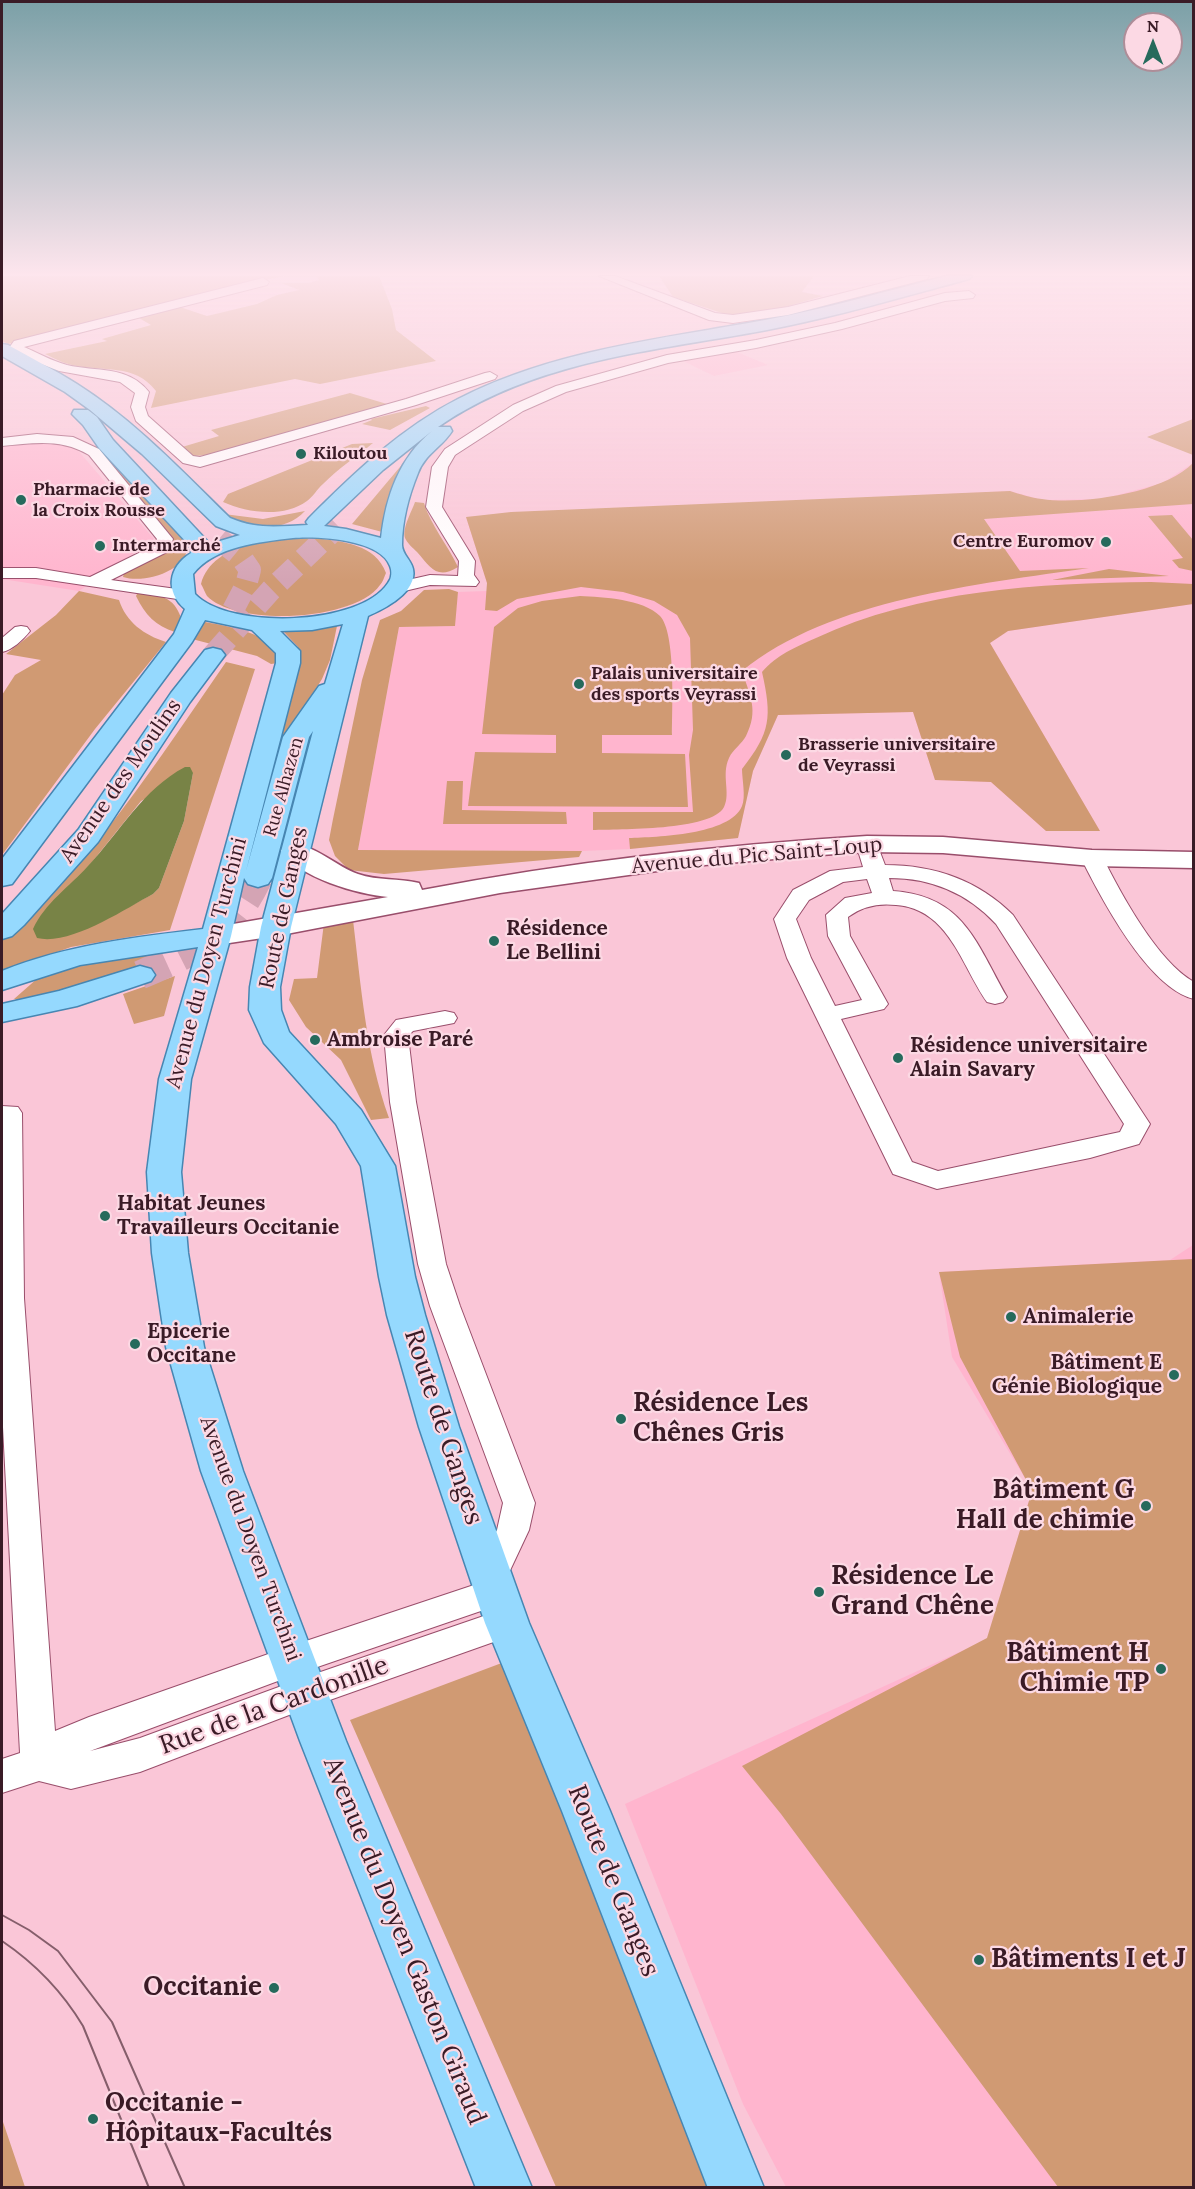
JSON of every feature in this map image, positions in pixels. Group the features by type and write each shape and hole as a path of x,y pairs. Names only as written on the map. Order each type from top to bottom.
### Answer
{"main road":[{"path":"28,378 90,421 219,539"},
{"path":"47,378 71,388 149,450 230,526 252,532 284,522 304,521 343,477"},
{"path":"2,878 162,663 186,636 194,622 191,601 181,584 185,572 202,556 284,522 311,504 379,444 489,384 513,378"},
{"path":"338,526 407,452 472,411 519,390 556,378"},
{"path":"316,522 400,443 489,384"},
{"path":"90,421 106,444 199,543 202,556"},
{"path":"191,601 223,618 259,624 311,622 358,612 374,605 397,570 390,546 391,530 410,468 428,444 452,423"},
{"path":"284,522 318,532 352,536 380,545 397,570"},
{"name":"Route de Ganges","path":"358,612 340,672 276,927 265,987 265,1010 268,1024 286,1050 316,1079 349,1118 378,1166 406,1315 439,1427 499,1596 736,2187"},
{"name":"Avenue du Doyen Turchini","path":"259,624 288,651 288,663 216,936 175,1079 164,1172 170,1253 185,1347 222,1471 300,1677"},
{"name":"Avenue des Moulins","path":"2,902 70,822 108,762 203,653 187,686 88,836 33,899 2,930"},
{"name":"Rue Alhazen","path":"258,878 296,737 340,672"},
{"name":"Avenue du Pic Saint-Loup","path":"216,936 276,927 500,884 693,858 867,844 943,845 1092,858 1194,861"},
{"name":"Avenue du Pic Saint-Loup","path":"295,851 345,881 377,889 500,884"},
{"path":"2,981 34,968 78,957 216,936"},
{"path":"2,1001 34,968"},
{"path":"2,1013 66,999 140,975"},
{"name":"Avenue du Doyen Gaston Giraud","path":"300,1677 452,2063 504,2187"}],"street":[{"path":"122,378 131,381 142,392 138,407 141,418 188,460 200,462 430,396 489,384"},
{"path":"397,570 430,580 470,582 466,575 467,561 434,507 440,467 450,452 518,408 561,389 599,378"},
{"path":"107,387 131,381"},
{"path":"2,442 54,438 87,446 165,538 164,548 92,583"},
{"path":"2,573 18,570 49,573 92,583 128,586 191,601"},
{"path":"128,586 185,572"},
{"path":"2,647 21,632"},
{"path":"867,844 884,897"},
{"path":"1092,858 1107,888 1156,959 1174,981 1194,992"},
{"path":"903,871 932,876 969,889 991,903 1055,994 1137,1124 1130,1138 1090,1149 937,1180 902,1168 799,958 785,919 801,895 838,876 876,872 903,871"},
{"path":"827,1015 876,1004 839,936 837,915 853,903 884,897 913,900 933,907 950,922 995,997"},
{"name":"Route de Ganges","path":"445,1018 405,1025 396,1035 403,1102 432,1264 445,1306 519,1503 499,1596"},
{"path":"2,1114 9,1113 6,1299 39,1764 2,1776"},
{"name":"Route de Ganges","path":"406,1315 445,1306"},
{"name":"Rue de la Cardonille","path":"39,1764 71,1772 140,1755 300,1677 499,1596"}],"shaded area":[{"path":"142,378 349,378 320,384 295,379 151,408 156,391"},
{"path":"350,393 387,404 212,455 193,456 182,447 219,436 211,430"},
{"path":"426,406 430,408 390,430 362,424 371,419"},
{"path":"1193,419 1193,455 1147,437"},
{"path":"93,438 188,544 181,562 173,568 142,579 123,577 124,573 172,548 172,537 96,446"},
{"path":"53,442 76,448 154,539 79,591 2,579 2,446"},
{"path":"373,443 329,478 309,499 288,510 254,511 223,502 228,494 352,444"},
{"path":"410,455 386,533 352,524"},
{"path":"1193,463 1193,604 1008,631 990,643 1100,831 1046,831 991,782 935,780 913,712 778,715 753,771 738,838 630,849 582,851 358,850 399,627 454,626 458,592 487,591 487,583 466,517 1010,491 1043,500 1102,499 1162,483"},
{"path":"1193,463 1193,504 984,519 1020,571 1089,568 1001,581 908,599 862,611 818,627 778,647 742,671 753,711 746,736 727,764 727,796 724,807 716,815 702,821 642,829 593,830 593,812 693,812 689,755 693,730 690,638 677,615 654,601 623,592 581,587 517,599 497,611 485,610 487,583 466,517 511,512 1010,491 1038,498 1078,500 1143,489 1163,482"},
{"path":"415,502 424,503 458,567 451,571 439,572 426,563 407,542 405,529"},
{"path":"305,511 287,523 266,527 245,523 224,514 263,519"},
{"path":"1172,515 1193,540 1193,571 1179,568 1172,560 1183,558 1148,516"},
{"path":"316,538 348,543 366,550 381,563 386,573 381,584 367,597 347,606 295,616 268,616 222,606 207,596 201,584 208,569 219,558 233,550 267,541"},
{"path":"1109,569 1169,576 1052,580"},
{"path":"1151,582 1193,584 1193,604 1008,631 990,643 1100,831 1046,831 991,782 935,780 913,712 778,715 753,771 738,838 630,849 629,838 657,837 708,829 735,816 743,802 742,769 759,745 767,724 767,701 762,672 774,660 793,648 855,622 938,599 980,592 1066,584"},
{"path":"449,589 458,592 455,626 399,627 358,850 582,851 579,857 384,874 349,870 335,856 329,840 362,680 380,620 401,611 424,590"},
{"path":"79,591 119,600 126,615 137,627 150,636 166,642 95,729 2,855 2,695 15,675 41,660 6,654 56,615"},
{"path":"138,592 165,598 174,605 181,618 175,632 162,627 147,614 136,596"},
{"name":"Palais universitaire des sports Veyrassi","path":"580,596 633,602 653,610 665,625 671,654 672,735 602,735 602,753 685,754 688,807 468,806 475,752 556,753 556,735 482,734 494,627 518,608 542,601"},
{"path":"205,622 244,631 262,639 278,651 278,663 271,664 257,656 192,639"},
{"path":"337,626 330,660 322,679 300,714 261,825 278,733 299,655 298,647 284,632"},
{"path":"226,662 255,669 170,930 71,947 2,972 2,941 35,911 95,844 149,773","holes":["193,773 184,821 159,888 153,894 121,911 88,867 141,801"]},
{"path":"185,767 190,767 193,773 184,821 159,888 127,909 80,932 65,937 37,938 33,929 44,911 100,853 144,799 170,776"},
{"path":"447,781 463,781 462,810 566,812 567,824 443,824"},
{"path":"353,920 370,1045 389,1118 371,1120 341,1060 306,1027 289,1000 294,979 317,978 324,923"},
{"path":"162,949 157,962 25,1001 14,999 47,970"},
{"path":"175,976 164,1016 134,1024 123,994"},
{"path":"1193,1245 1193,2187 786,2187 743,2104 625,1804 988,1639 1032,1490 952,1357 939,1272 1170,1260"},
{"path":"1193,1259 1193,2187 1058,2187 781,1814 742,1766 987,1638 1032,1491 960,1357 939,1272"},
{"path":"507,1661 709,2187 556,2187 350,1720"},
{"path":"2,2119 25,2187 2,2187"}],"tunnel":[{"path":"213,655 271,590 338,526"},
{"path":"219,539 241,557 250,570 246,585 233,610"},
{"path":"140,975 178,958 210,939 236,914 258,878"}],"tram line":[{"path":"2,1915 29,1930 58,1951 112,2022 185,2188"},
{"path":"2,1941 47,1979 83,2026 149,2188"}],"place":[{"name":"Kiloutou","path":"301,454"},
{"name":"Pharmacie de la Croix Rousse","path":"21,500"},
{"name":"Centre Euromov","path":"1106,542"},
{"name":"Intermarché","path":"100,546"},
{"name":"Palais universitaire des sports Veyrassi","path":"579,684"},
{"name":"Brasserie universitaire de Veyrassi","path":"786,755"},
{"name":"Résidence Le Bellini","path":"494,941"},
{"name":"Ambroise Paré","path":"315,1040"},
{"name":"Résidence universitaire Alain Savary","path":"898,1058"},
{"name":"Habitat Jeunes Travailleurs Occitanie","path":"105,1216"},
{"name":"Animalerie","path":"1011,1317"},
{"name":"Epicerie Occitane","path":"135,1344"},
{"name":"Bâtiment E Génie Biologique","path":"1174,1375"},
{"name":"Résidence Les Chênes Gris","path":"621,1419"},
{"name":"Bâtiment G Hall de chimie","path":"1146,1506"},
{"name":"Résidence Le Grand Chêne","path":"819,1592"},
{"name":"Bâtiment H Chimie TP","path":"1161,1669"},
{"name":"Bâtiments I et J","path":"979,1960"},
{"name":"Occitanie","path":"274,1988"},
{"name":"Occitanie - Hôpitaux-Facultés","path":"93,2119"}]}
